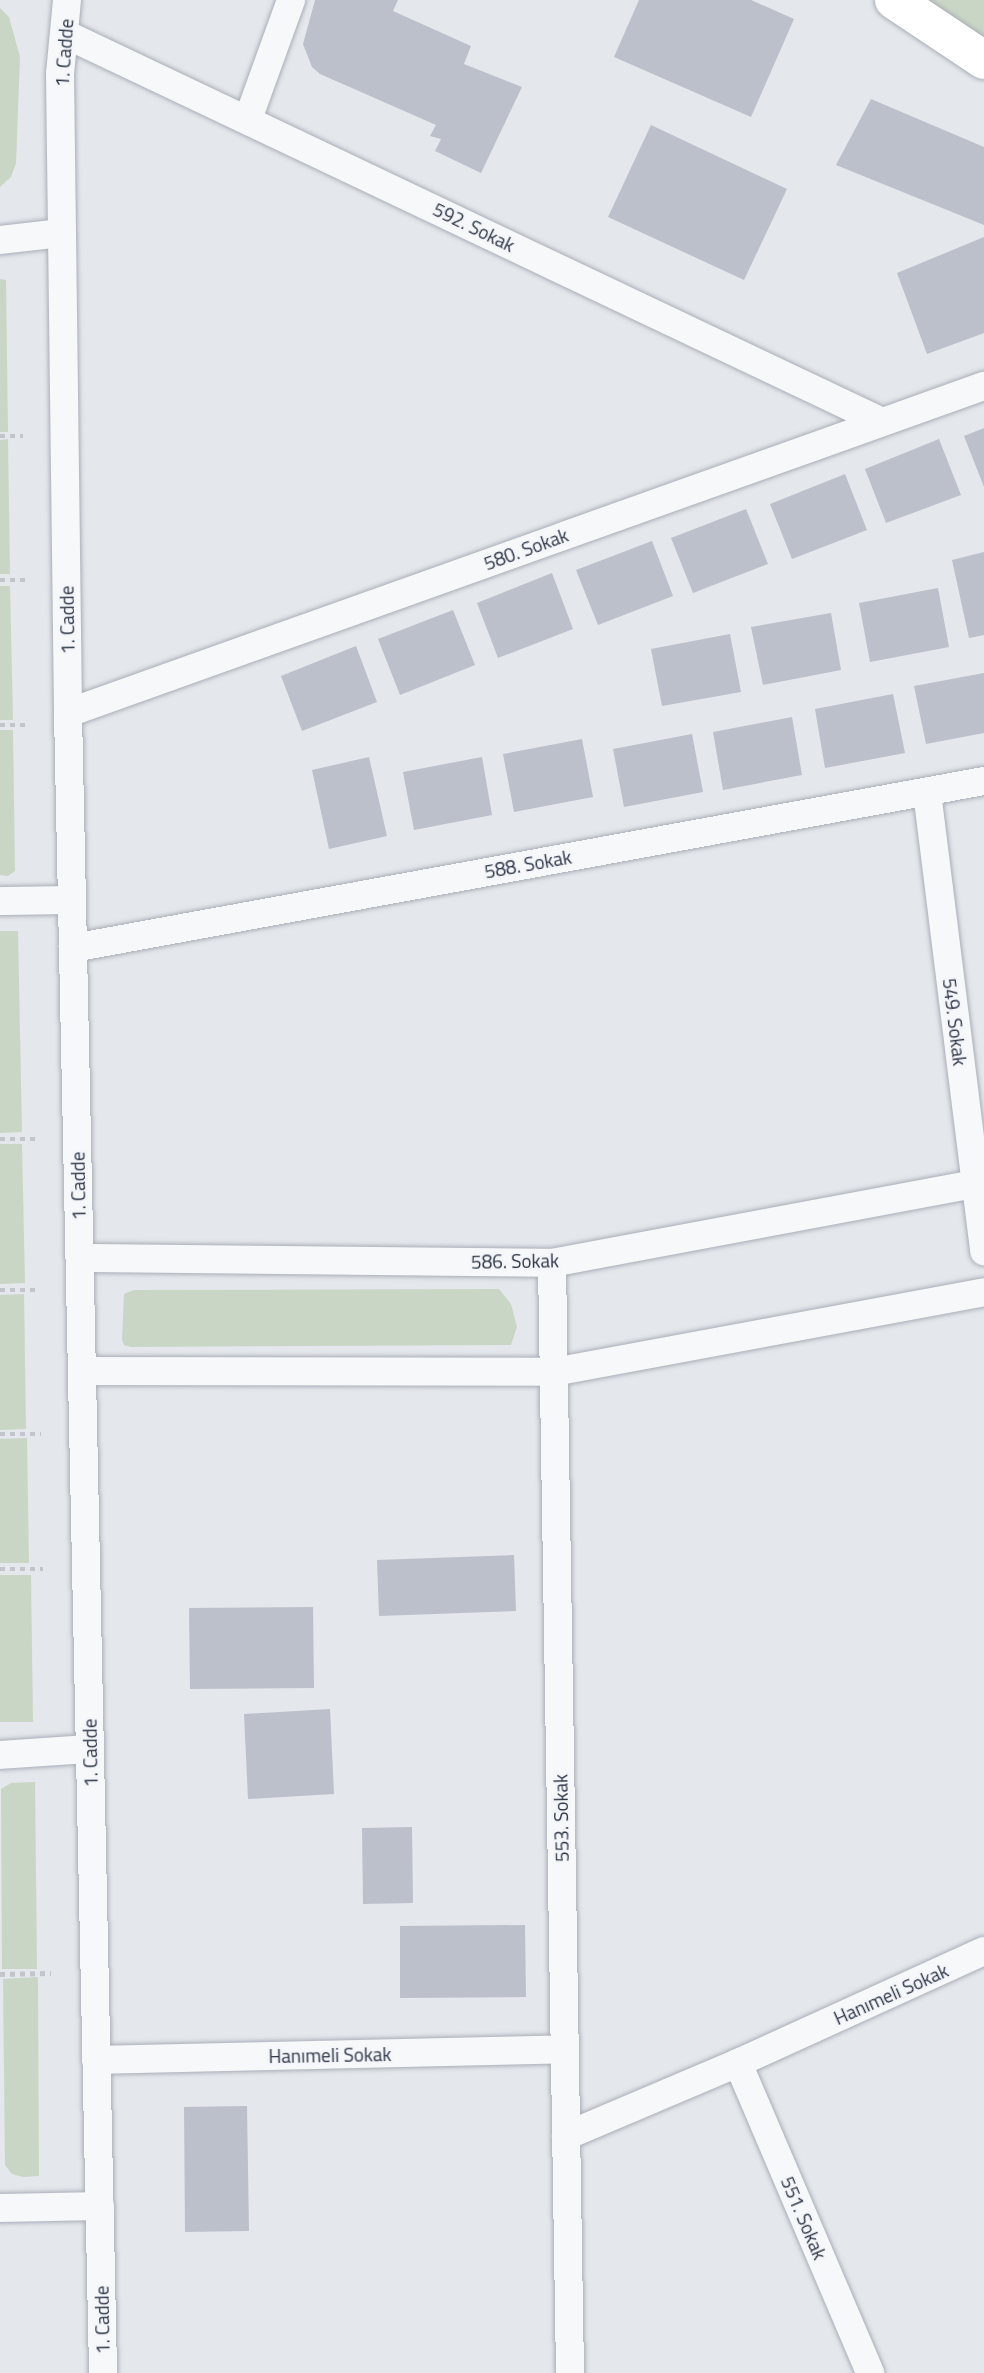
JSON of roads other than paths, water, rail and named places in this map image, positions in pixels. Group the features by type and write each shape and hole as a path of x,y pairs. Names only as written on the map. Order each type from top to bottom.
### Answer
{"main road":[{"path":"894,0 984,60"}],"street":[{"name":"1. Cadde","path":"67,0 61,74 61,233 68,713 103,2373"},
{"path":"248,119 290,0"},
{"name":"592. Sokak","path":"65,34 882,422"},
{"path":"0,240 61,233"},
{"name":"580. Sokak","path":"68,713 984,386"},
{"name":"588. Sokak","path":"73,948 984,781"},
{"name":"549. Sokak","path":"927,792 980,1183 984,1251"},
{"path":"0,901 72,900"},
{"name":"586. Sokak","path":"80,1258 552,1263 980,1183"},
{"name":"553. Sokak","path":"552,1263 570,2373"},
{"path":"82,1371 554,1372 984,1292"},
{"path":"0,1755 89,1749"},
{"name":"Hanımeli Sokak","path":"566,2136 738,2063 984,1951"},
{"name":"Hanımeli Sokak","path":"96,2060 565,2049"},
{"name":"551. Sokak","path":"738,2063 870,2373"},
{"path":"0,2208 100,2206"}]}
